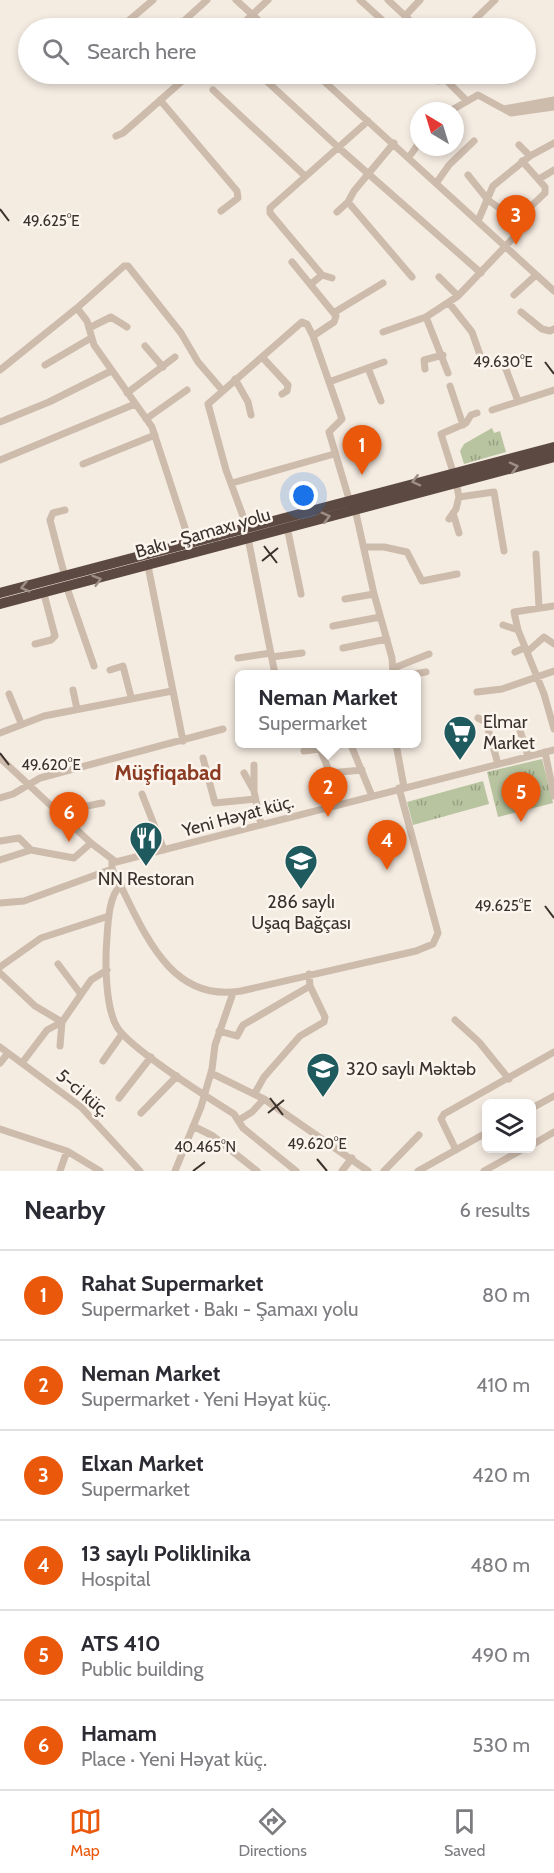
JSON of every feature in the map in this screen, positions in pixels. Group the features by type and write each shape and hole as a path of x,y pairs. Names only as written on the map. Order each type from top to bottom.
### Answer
{"highway":[{"name":"Bakı - Şamaxı yolu","path":"0,593 66,583 148,566 247,533 454,477 554,447"},
{"name":"Bakı - Şamaxı yolu","path":"454,477 554,457"},
{"name":"Bakı - Şamaxı yolu","path":"0,604 44,594 66,583 190,543 287,527 352,504"}],"street":[{"path":"132,18 153,0"},
{"path":"187,18 207,0"},
{"path":"236,0 255,18"},
{"path":"249,18 268,0"},
{"path":"360,0 380,18"},
{"path":"388,0 405,16 420,0"},
{"path":"476,18 495,0"},
{"path":"116,136 178,84"},
{"path":"270,84 481,273"},
{"path":"327,84 554,291"},
{"path":"450,84 467,101"},
{"path":"213,90 304,176"},
{"path":"464,103 478,95 501,110 511,113 554,107"},
{"path":"160,100 237,191 238,198 221,211"},
{"path":"501,110 554,100"},
{"path":"333,278 322,274 269,210 304,176 368,121"},
{"path":"437,182 449,165 474,141"},
{"path":"337,212 348,202 394,143"},
{"path":"478,221 493,186 522,161 554,143"},
{"path":"519,145 530,156"},
{"path":"383,332 426,316 449,303 481,273 518,232 524,213 545,193 545,187 522,161"},
{"path":"539,179 554,170"},
{"path":"468,175 488,200 520,223"},
{"path":"348,202 412,277"},
{"path":"292,262 335,312 334,322 313,336"},
{"path":"0,370 77,308 124,266 128,266 182,333 198,362 222,390"},
{"path":"311,284 322,274"},
{"path":"514,295 536,275"},
{"path":"439,277 458,296"},
{"path":"335,312 383,283"},
{"path":"449,303 472,332 480,355"},
{"path":"77,308 89,328 91,338 111,371 156,435 190,543"},
{"path":"521,312 542,330 554,329"},
{"path":"426,316 443,355 448,373"},
{"path":"89,328 111,317 127,327"},
{"path":"273,670 247,533 232,483 225,470 208,404 302,322 307,324 313,336 342,419 329,432 364,548 393,670"},
{"path":"45,365 91,338"},
{"path":"146,346 163,367"},
{"path":"425,369 423,362 425,359 443,355"},
{"path":"127,393 176,357"},
{"path":"263,358 288,385 287,391 282,394"},
{"path":"328,382 384,362"},
{"path":"504,364 518,401"},
{"path":"368,368 381,401"},
{"path":"0,422 49,402 111,371"},
{"path":"236,380 248,402 251,415"},
{"path":"450,386 463,425"},
{"path":"146,419 187,390"},
{"path":"492,410 554,390"},
{"path":"0,460 135,404"},
{"path":"459,533 451,516 459,497 441,434 463,425 477,413"},
{"path":"83,464 156,435"},
{"path":"232,483 334,454"},
{"path":"459,497 494,492 504,550"},
{"path":"64,510 53,513 50,520 66,583 94,666"},
{"path":"287,527 301,594"},
{"path":"364,548 384,547 406,552 422,581 457,574"},
{"path":"536,554 539,607"},
{"path":"148,566 183,741"},
{"path":"35,644 51,640 55,636 44,594"},
{"path":"345,599 374,594"},
{"path":"554,606 514,612 518,630 552,714 554,729"},
{"path":"333,626 380,616"},
{"path":"503,625 518,630"},
{"path":"515,652 526,650 544,636 554,644"},
{"path":"343,648 387,639"},
{"path":"238,658 302,653"},
{"path":"395,670 429,654"},
{"path":"110,670 123,666 131,697"},
{"path":"477,692 502,689 554,671"},
{"path":"421,673 426,672"},
{"path":"73,690 76,709"},
{"path":"0,733 21,723 76,709 172,691"},
{"path":"9,694 21,723"},
{"path":"478,718 486,722 498,764"},
{"path":"518,724 528,756"},
{"path":"0,798 13,794 40,778 223,729"},
{"path":"352,748 372,796"},
{"path":"0,758 112,865 155,952 167,966 205,990 233,993 416,951 433,944 439,937 401,788 396,748"},
{"path":"304,751 320,749 330,773 362,770"},
{"name":"Yeni Həyat küç.","path":"0,903 24,901 112,865 164,850 554,750"},
{"path":"545,752 554,796"},
{"path":"203,758 215,803 255,795"},
{"path":"254,765 255,795 261,825"},
{"path":"244,773 255,795"},
{"path":"142,794 164,850"},
{"path":"58,813 74,801"},
{"path":"68,822 87,806 102,803"},
{"path":"0,841 19,838 31,850"},
{"path":"0,860 31,850 68,858 79,855 91,843"},
{"path":"121,885 116,891 109,916 107,970 112,1014 122,1034 203,1095 234,1114 243,1128 296,1171"},
{"path":"0,967 41,938 109,916"},
{"path":"58,964 81,993"},
{"path":"60,1046 62,1022 96,975 107,970"},
{"path":"0,973 35,1006 62,1022"},
{"path":"255,1093 264,1077 300,1036 324,1022 325,1017 310,986 309,974"},
{"path":"219,1031 237,1036 243,1025 310,986"},
{"path":"175,1171 211,1073 219,1031 233,993"},
{"path":"455,1020 479,1042 508,1079"},
{"path":"22,1063 47,1030 62,1022"},
{"path":"103,1061 122,1034"},
{"name":"5-ci küç.","path":"0,1047 81,1107 140,1171"},
{"path":"0,1063 8,1053"},
{"path":"456,1150 441,1117 553,1054"},
{"path":"119,1098 151,1057"},
{"path":"211,1073 255,1093 368,1171"},
{"path":"141,1113 177,1076"},
{"path":"536,1105 554,1096"},
{"path":"239,1120 264,1099"},
{"path":"193,1126 213,1136 257,1171"},
{"path":"0,1130 67,1151 100,1171"},
{"path":"536,1142 554,1132"},
{"path":"384,1171 419,1135"},
{"path":"418,1171 482,1135"},
{"path":"60,1171 67,1151"},
{"path":"484,1171 518,1153"},
{"path":"342,1171 352,1158"}],"green space":[{"path":"492,428 494,433 500,431 506,452 464,464 460,451 464,444"},
{"path":"542,759 553,803 498,817 487,772"},
{"path":"483,781 489,804 413,825 407,802"}],"place":[{"name":"Elxan Market","path":"516,245"},
{"name":"Rahat Supermarket","path":"362,475"},
{"name":"Elmar Market","path":"460,761"},
{"name":"Neman Market","path":"328,817"},
{"name":"ATS 410","path":"521,822"},
{"name":"Hamam","path":"69,842"},
{"name":"NN Restoran","path":"146,867"},
{"name":"13 saylı Poliklinika","path":"387,870"},
{"name":"286 saylı Uşaq Bağçası","path":"301,890"},
{"name":"320 saylı Məktəb","path":"323,1098"}],"district":[{"name":"Müşfiqabad","path":"168,773"}]}
